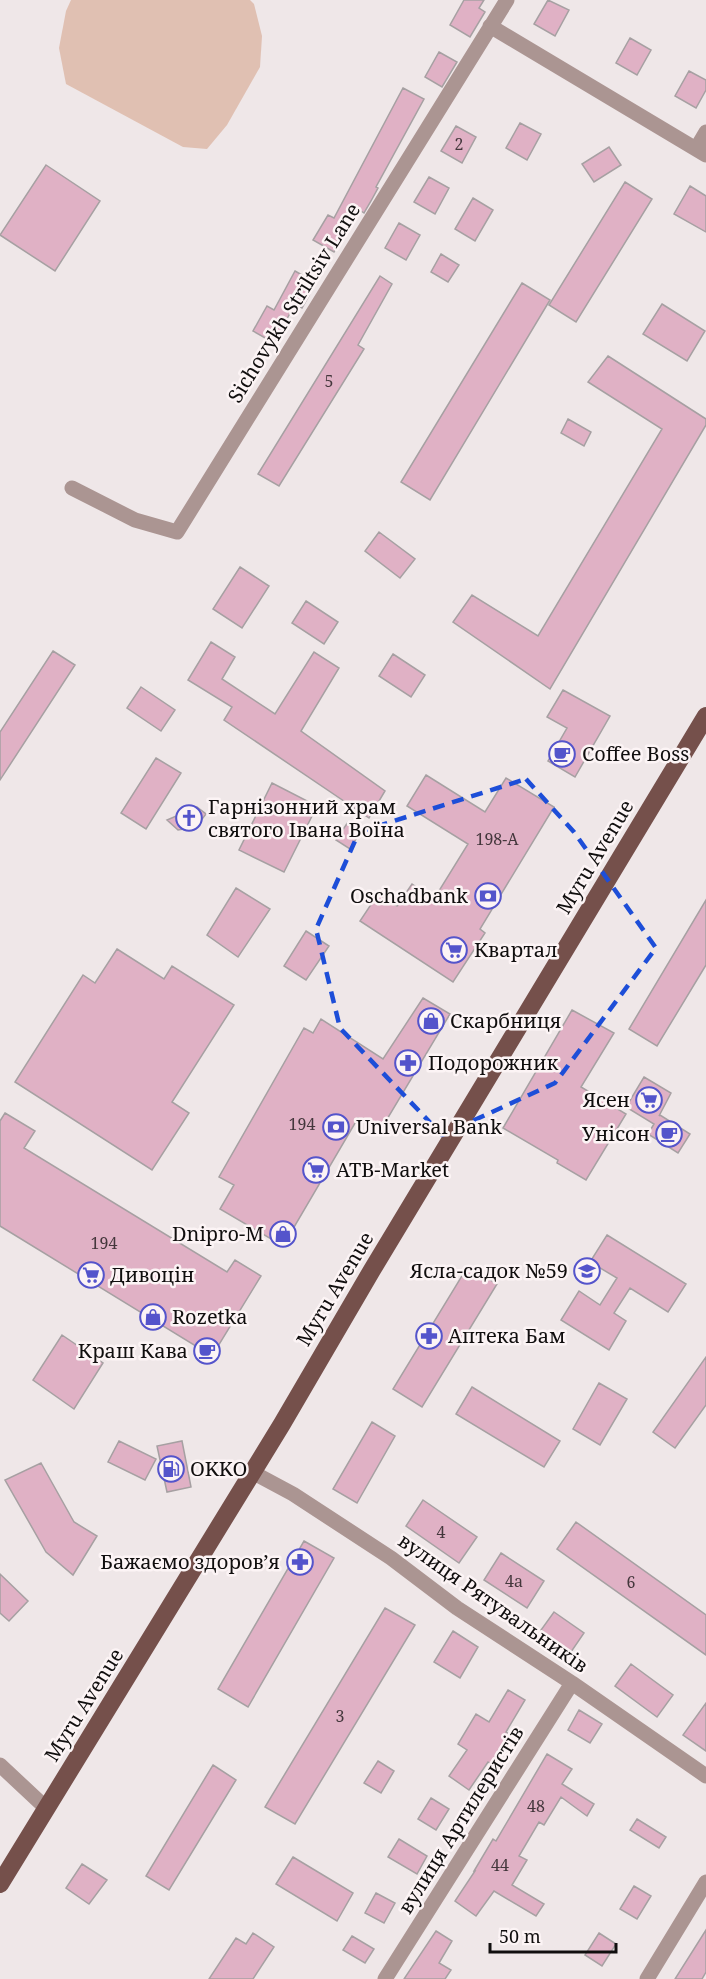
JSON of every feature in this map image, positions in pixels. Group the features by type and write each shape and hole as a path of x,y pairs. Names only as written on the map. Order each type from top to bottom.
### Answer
{"main road":[{"name":"Myru Avenue","path":"0,1884 252,1472 706,716"}],"street":[{"name":"Sichovykh Striltsiv Lane","path":"72,488 135,520 177,532 507,0"},
{"path":"490,26 701,152 706,132"},
{"name":"вулиця Рятувальників","path":"252,1472 293,1494 359,1536 458,1608 572,1683 706,1776"},
{"name":"вулиця Артилеристів","path":"385,1979 572,1683"},
{"path":"0,1765 46,1808"},
{"path":"647,1979 706,1882"}],"highlighted area":[{"path":"526,779 574,832 656,948 555,1083 442,1135 340,1028 316,929 359,832"}],"shaded area":[{"path":"71,0 250,0 254,4 262,36 260,67 227,125 207,149 183,147 66,84 59,48 66,11"}],"building":[{"path":"464,0 484,0 479,8 485,12 470,37 450,25"},
{"path":"548,0 569,10 555,36 534,24"},
{"path":"630,38 651,50 637,75 616,63"},
{"path":"439,52 457,62 442,87 425,77"},
{"path":"689,71 706,80 706,90 696,108 675,96"},
{"path":"403,88 424,99 364,213 358,209 334,252 313,240 328,215 334,218"},
{"path":"520,123 541,134 527,160 506,148"},
{"path":"456,126 476,137 462,163 441,151"},
{"path":"609,147 621,165 594,182 582,164"},
{"path":"46,165 100,201 55,271 0,235"},
{"path":"429,177 449,188 435,214 414,202"},
{"path":"625,182 652,199 576,322 549,305"},
{"path":"690,186 706,196 706,232 674,214"},
{"path":"473,198 493,210 475,241 455,229"},
{"path":"399,223 420,235 406,260 385,248"},
{"path":"441,254 459,265 448,282 431,272"},
{"path":"295,271 316,283 302,308 295,304 274,343 253,331 267,306 274,310"},
{"path":"380,276 392,284 358,345 364,349 279,486 258,474"},
{"path":"522,283 550,300 430,500 401,482"},
{"path":"662,304 705,331 687,361 643,334"},
{"path":"608,356 706,419 706,425 550,689 453,622 472,595 538,636 662,429 588,382"},
{"path":"568,419 591,432 584,446 561,433"},
{"path":"379,532 415,559 400,578 365,551"},
{"path":"240,567 269,586 242,628 213,609"},
{"path":"306,601 338,622 324,644 292,623"},
{"path":"211,642 235,657 222,679 275,714 314,652 339,668 301,731 385,791 369,818 224,720 232,707 188,680"},
{"path":"53,651 75,665 0,780 0,732"},
{"path":"393,654 425,675 411,697 379,676"},
{"path":"141,687 175,710 161,731 127,708"},
{"path":"563,690 610,716 575,777 548,761 567,728 547,717"},
{"path":"156,758 181,773 146,829 121,813"},
{"path":"426,775 485,812 506,778 554,807 480,929 485,933 453,982 360,921 378,894 397,906 412,884 434,899 468,844 407,806"},
{"path":"272,783 317,806 284,872 239,850"},
{"name":"Гарнізонний храм святого Івана Воїна","path":"197,807 206,814 196,827 178,830 167,820"},
{"path":"348,822 362,829 350,849 336,840"},
{"path":"236,888 270,909 238,957 207,935"},
{"path":"706,900 706,965 657,1046 629,1029"},
{"path":"306,931 329,946 306,980 284,966"},
{"path":"117,949 164,979 172,966 234,1005 172,1102 189,1113 152,1170 15,1082 83,975 95,983"},
{"path":"423,998 450,1014 380,1131 358,1118 283,1246 220,1209 234,1185 219,1177 304,1028 313,1033 321,1019 383,1059"},
{"path":"572,1010 614,1033 581,1087 626,1114 586,1180 557,1163 558,1160 503,1128"},
{"path":"644,1077 671,1093 659,1116 690,1134 678,1153 648,1134 654,1124 626,1107"},
{"path":"5,1113 35,1131 24,1148 227,1272 235,1260 261,1276 212,1356 0,1226 0,1121"},
{"path":"607,1235 686,1284 668,1312 630,1288 614,1313 626,1321 609,1350 561,1320 579,1291 600,1305 617,1278 590,1262"},
{"path":"468,1266 497,1284 422,1407 393,1389"},
{"path":"62,1335 103,1363 74,1409 33,1380"},
{"path":"706,1357 706,1405 675,1448 653,1432"},
{"path":"599,1383 627,1399 600,1445 573,1429"},
{"path":"472,1387 560,1441 544,1467 456,1414"},
{"path":"372,1422 395,1436 357,1503 333,1489"},
{"path":"119,1441 156,1459 145,1480 108,1462"},
{"path":"182,1441 191,1487 167,1492 157,1446"},
{"path":"41,1463 74,1522 97,1536 73,1575 46,1552 5,1480"},
{"path":"423,1500 477,1537 459,1563 406,1526"},
{"path":"576,1522 706,1615 706,1655 557,1549"},
{"path":"304,1541 334,1558 248,1707 218,1689"},
{"path":"501,1553 544,1581 527,1608 484,1580"},
{"path":"0,1574 28,1601 9,1621 0,1613"},
{"path":"385,1608 415,1625 295,1824 265,1807"},
{"path":"554,1612 584,1633 571,1652 541,1630"},
{"path":"453,1631 478,1647 460,1678 434,1662"},
{"path":"631,1664 673,1695 657,1717 615,1686"},
{"path":"508,1690 525,1700 506,1732 512,1736 494,1766 488,1762 469,1790 449,1776 467,1750 458,1744 476,1714 489,1722"},
{"path":"706,1703 706,1751 683,1735"},
{"path":"579,1710 602,1724 590,1743 568,1730"},
{"path":"547,1754 572,1769 562,1784 594,1804 587,1816 561,1797 544,1825 539,1822 519,1856 527,1860 512,1885 544,1904 536,1916 494,1891 476,1916 455,1901 493,1839 496,1841"},
{"path":"378,1761 394,1771 381,1793 364,1783"},
{"path":"213,1765 236,1780 169,1890 146,1876"},
{"path":"431,1798 449,1809 436,1830 418,1819"},
{"path":"637,1819 666,1837 659,1848 630,1830"},
{"path":"399,1839 427,1856 417,1874 388,1857"},
{"path":"293,1857 353,1893 337,1921 276,1884"},
{"path":"82,1864 107,1880 89,1904 66,1888"},
{"path":"634,1886 651,1896 637,1919 620,1909"},
{"path":"376,1893 395,1903 384,1923 365,1913"},
{"path":"706,1930 706,1972 702,1979 675,1979"},
{"path":"436,1931 452,1941 439,1963 451,1970 445,1979 404,1979"},
{"path":"253,1933 274,1947 253,1979 209,1979 236,1938 246,1944"},
{"path":"599,1933 616,1944 602,1966 585,1955"},
{"path":"352,1936 374,1949 365,1963 343,1950"}],"place":[{"name":"Coffee Boss","path":"562,754"},
{"name":"Гарнізонний храм святого Івана Воїна","path":"189,818"},
{"name":"Oschadbank","path":"488,896"},
{"name":"Квартал","path":"454,950"},
{"name":"Скарбниця","path":"431,1021"},
{"name":"Подорожник","path":"408,1063"},
{"name":"Ясен","path":"649,1100"},
{"name":"Universal Bank","path":"336,1127"},
{"name":"Унісон","path":"669,1134"},
{"name":"ATB-Market","path":"316,1170"},
{"name":"Dnipro-M","path":"283,1234"},
{"name":"Ясла-садок №59","path":"587,1271"},
{"name":"Дивоцін","path":"91,1275"},
{"name":"Rozetka","path":"153,1317"},
{"name":"Аптека Бам","path":"429,1336"},
{"name":"Краш Кава","path":"207,1351"},
{"name":"OKKO","path":"171,1469"},
{"name":"Бажаємо здоров’я","path":"300,1562"}]}
